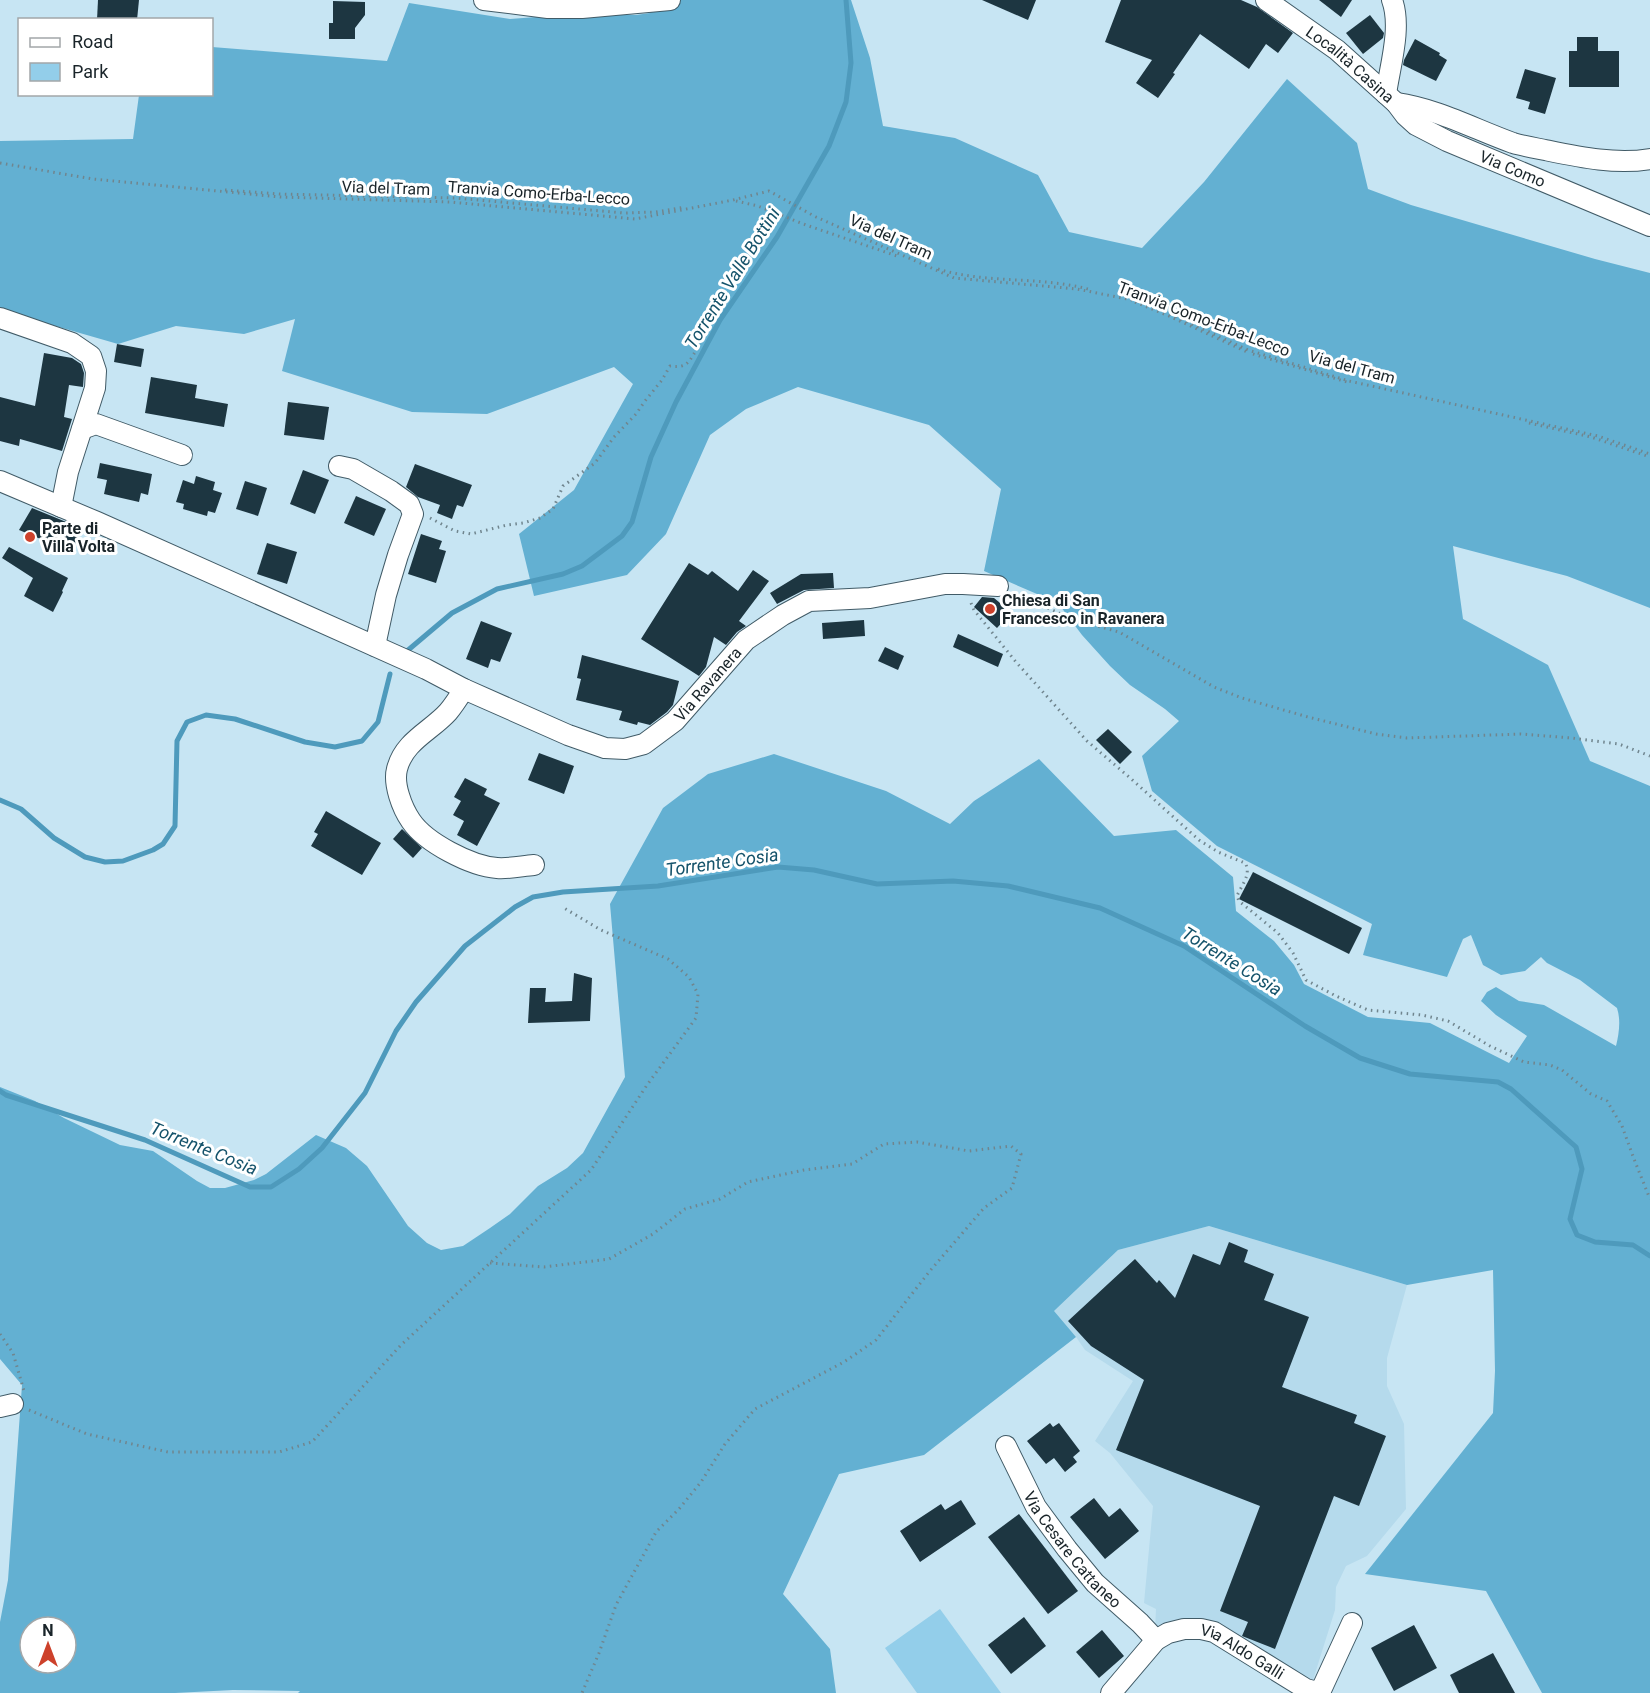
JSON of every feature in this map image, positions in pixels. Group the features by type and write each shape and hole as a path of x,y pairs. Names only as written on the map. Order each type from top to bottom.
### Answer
{"street":[{"path":"484,0 517,2 548,8 582,8 670,0"},
{"name":"Località Casina","path":"1266,0 1337,50 1391,98"},
{"name":"Località Casina","path":"1391,98 1396,29 1395,8 1392,0"},
{"path":"1391,98 1450,117 1515,144 1605,160 1650,159"},
{"name":"Via Como","path":"1391,98 1416,125 1447,141 1650,226"},
{"path":"0,318 72,343 91,356 96,371 95,388 68,472 61,507"},
{"path":"82,429 96,424 182,455"},
{"path":"339,466 353,470 391,491 409,504 413,514 386,595 382,650"},
{"name":"Via Ravanera","path":"0,481 426,669 464,690 568,735 605,748 625,749 644,744 675,721 746,640 809,601 870,598 945,585 998,586"},
{"path":"464,690 448,712 416,739 405,753 397,768 396,781 399,796 411,821 430,840 452,853 497,868 534,865"},
{"name":"Via Cesare Cattaneo","path":"1006,1446 1036,1506 1067,1549 1095,1583 1156,1640"},
{"name":"Via Aldo Galli","path":"1111,1693 1156,1640 1168,1633 1184,1629 1214,1632 1306,1689 1317,1692 1322,1688 1352,1623"}],"path":[{"name":"Via del Tram","path":"0,163 93,179 280,197 450,202 635,219 769,191 816,217 954,278 1077,288 1147,303 1248,350 1349,381 1598,436 1650,455"},
{"name":"Tranvia Como-Erba-Lecco","path":"733,200 758,206 806,225 941,270 966,275 1071,284 1141,304 1243,350 1340,381 1591,437 1650,455"},
{"path":"413,514 423,515 455,531 471,534 540,518 553,509 563,486 595,463 663,380 670,366 680,368 688,363 699,346"},
{"path":"963,584 974,610 1016,662 1087,741 1199,840 1218,852 1245,863 1248,873 1237,896 1239,901 1278,933 1293,952 1306,980 1368,1010 1422,1015 1448,1022 1524,1062 1550,1065 1562,1070 1591,1094 1607,1101 1622,1126 1650,1199"},
{"path":"998,586 1072,619 1119,632 1214,687 1242,698 1308,717 1376,734 1407,738 1521,734 1562,737 1619,744 1650,756"},
{"path":"0,1334 12,1353 13,1403 87,1434 168,1452 279,1452 312,1442 401,1345 591,1170 647,1085 696,1018 698,994 689,976 668,960 601,930 564,908"},
{"path":"490,1263 544,1267 609,1259 653,1234 685,1209 720,1198 748,1182 804,1170 852,1164 884,1144 917,1142 969,1151 1011,1146 1022,1154 1012,1188 984,1208 929,1272 876,1340 844,1362 755,1409 725,1444 701,1482 680,1509 656,1532 616,1605 582,1693"}],"shaded area":[{"path":"664,0 851,0 870,58 883,126 955,138 1038,175 1069,232 1142,248 1204,182 1287,79 1357,143 1368,189 1411,205 1650,273 1650,608 1567,576 1453,546 1463,619 1548,665 1590,761 1650,786 1650,1693 1542,1693 1486,1591 1365,1574 1493,1413 1495,1371 1493,1270 1407,1285 1209,1226 1118,1250 1054,1311 1076,1337 924,1455 839,1474 783,1594 830,1649 836,1693 298,1693 300,1691 233,1690 175,1693 0,1693 0,1622 8,1580 22,1385 0,1359 0,1087 35,1101 120,1145 153,1151 210,1188 225,1188 254,1180 266,1174 316,1135 346,1148 367,1166 408,1226 427,1243 441,1250 463,1246 510,1214 538,1186 567,1168 583,1153 625,1077 610,904 663,808 708,774 774,754 886,791 950,824 974,801 1039,759 1114,836 1176,830 1233,877 1236,911 1274,941 1294,965 1304,984 1368,1017 1430,1023 1509,1063 1527,1036 1496,1015 1481,1001 1487,992 1496,987 1519,1001 1544,1005 1616,1046 1619,1027 1617,1008 1580,980 1547,963 1541,957 1525,971 1501,975 1483,965 1471,935 1463,939 1447,977 1363,955 1372,924 1217,846 1152,791 1142,756 1179,721 1130,685 1110,666 1061,607 984,571 1001,489 929,425 798,387 746,409 710,435 666,534 627,575 534,596 519,534 574,490 633,384 614,367 487,414 412,412 282,371 295,319 244,334 176,326 118,344 0,310 0,141 133,139 139,96 213,96 213,47 387,61 409,3 510,19 576,14 636,15 650,13 654,1"},
{"path":"1209,1226 1407,1285 1387,1358 1387,1386 1404,1424 1406,1509 1367,1556 1346,1566 1336,1587 1335,1610 1313,1680 1218,1627 1155,1630 1156,1609 1144,1603 1153,1506 1110,1453 1095,1441 1133,1381 1085,1350 1053,1312 1118,1250"}],"green space":[{"path":"940,1609 1001,1693 917,1693 885,1648"}],"building":[{"path":"98,0 139,0 137,18 97,18"},
{"path":"982,0 1036,0 1028,20"},
{"path":"1121,0 1241,0 1257,7 1293,33 1278,53 1266,44 1249,69 1200,34 1158,98 1136,83 1152,60 1105,42"},
{"path":"1319,0 1352,0 1341,17"},
{"path":"333,1 365,2 365,15 355,28 355,39 329,39 329,23 333,23"},
{"path":"1370,15 1384,33 1383,38 1363,54 1346,33"},
{"path":"1577,37 1598,37 1598,51 1619,51 1619,87 1569,87 1569,51 1577,51"},
{"path":"1415,39 1440,53 1439,55 1447,60 1436,81 1403,65"},
{"path":"1525,69 1556,78 1545,114 1528,109 1530,102 1516,98"},
{"path":"117,344 144,349 141,367 114,362"},
{"path":"44,353 72,358 81,364 84,373 83,387 69,385 64,417 72,419 62,451 20,439 19,446 0,441 0,397 35,406"},
{"path":"151,377 197,385 195,398 228,404 224,427 145,413"},
{"path":"288,402 329,407 324,440 284,435"},
{"path":"100,463 152,474 148,495 141,493 139,502 104,494 107,480 97,478"},
{"path":"415,464 472,485 463,507 457,505 452,519 437,513 440,505 418,497 406,487"},
{"path":"303,470 329,480 315,514 290,504"},
{"path":"196,476 215,482 213,490 222,493 215,513 208,511 207,516 183,509 184,504 176,502 183,480 194,484"},
{"path":"245,481 267,488 258,516 236,509"},
{"path":"356,496 386,509 374,536 344,523"},
{"path":"32,508 81,528 72,552 19,530"},
{"path":"421,534 442,541 439,549 446,551 436,583 408,574"},
{"path":"267,543 297,552 287,584 257,574"},
{"path":"9,547 68,578 53,612 24,596 33,578 2,558"},
{"path":"689,563 708,575 712,571 738,591 753,570 769,581 739,621 746,626 737,632 726,645 714,637 706,667 699,676 641,639"},
{"path":"833,573 834,588 804,590 777,604 770,593 801,574"},
{"name":"Chiesa di San Francesco in Ravanera","path":"982,597 994,598 1005,607 1002,611 1008,616 997,628 974,607"},
{"path":"864,620 865,636 823,639 822,623"},
{"path":"481,621 512,633 500,662 491,659 488,668 466,659"},
{"path":"958,634 1003,654 998,667 953,647"},
{"path":"885,647 904,656 898,670 878,661"},
{"path":"582,655 679,681 673,705 650,725 638,722 637,725 619,720 622,711 576,700 581,679 577,678"},
{"path":"1108,729 1132,752 1120,764 1096,740"},
{"path":"539,753 574,766 564,794 528,780"},
{"path":"465,778 487,789 484,795 500,803 477,846 457,835 464,821 453,815 461,801 454,797"},
{"path":"326,811 381,843 362,875 311,846 318,834 314,832"},
{"path":"402,829 422,848 413,858 393,839"},
{"path":"1253,872 1362,928 1349,954 1239,899"},
{"path":"574,973 592,978 590,1021 528,1023 530,988 546,988 545,1002 572,1001"},
{"path":"1229,1242 1248,1250 1244,1262 1274,1274 1264,1300 1309,1317 1282,1387 1357,1415 1354,1423 1386,1436 1359,1506 1334,1496 1275,1649 1242,1636 1248,1622 1220,1611 1260,1506 1116,1450 1144,1380 1091,1346 1068,1321 1135,1259 1157,1283 1159,1280 1175,1298 1193,1254 1220,1265"},
{"path":"1050,1423 1053,1427 1059,1423 1080,1451 1073,1457 1077,1462 1065,1472 1054,1458 1046,1464 1027,1441"},
{"path":"1094,1498 1109,1517 1120,1508 1139,1531 1105,1559 1070,1517"},
{"path":"961,1500 976,1524 920,1562 900,1531 941,1504 945,1510"},
{"path":"1019,1514 1078,1591 1048,1614 988,1537"},
{"path":"1024,1617 1046,1646 1011,1674 988,1645"},
{"path":"1414,1625 1437,1668 1394,1691 1371,1648"},
{"path":"1102,1630 1124,1656 1099,1678 1076,1652"},
{"path":"1493,1653 1515,1693 1459,1693 1450,1675"}],"waterway":[{"name":"Torrente Valle Bottini","path":"407,651 452,613 497,589 563,574 582,566 622,536 632,522 651,457 676,402 720,320 777,237 829,146 846,102 851,63 846,0"},
{"name":"Torrente Valle Bottini","path":"0,800 21,809 54,838 85,857 105,862 123,861 163,844 175,826 177,741 187,722 206,715 235,719 305,742 335,747 362,741 378,722 390,674"},
{"name":"Torrente Cosia","path":"0,1091 6,1095 145,1140 250,1187 271,1187 299,1169 322,1148 365,1093 396,1031 416,1002 465,946 515,907 533,897 563,892 658,886 778,867 814,870 877,884 953,881 1008,886 1100,908 1184,946 1305,1026 1360,1058 1410,1074 1498,1082 1511,1089 1576,1147 1582,1169 1570,1219 1577,1235 1595,1242 1633,1245 1650,1256"}],"place":[{"name":"Parte di Villa Volta","path":"30,537"},
{"name":"Chiesa di San Francesco in Ravanera","path":"990,609"}]}
